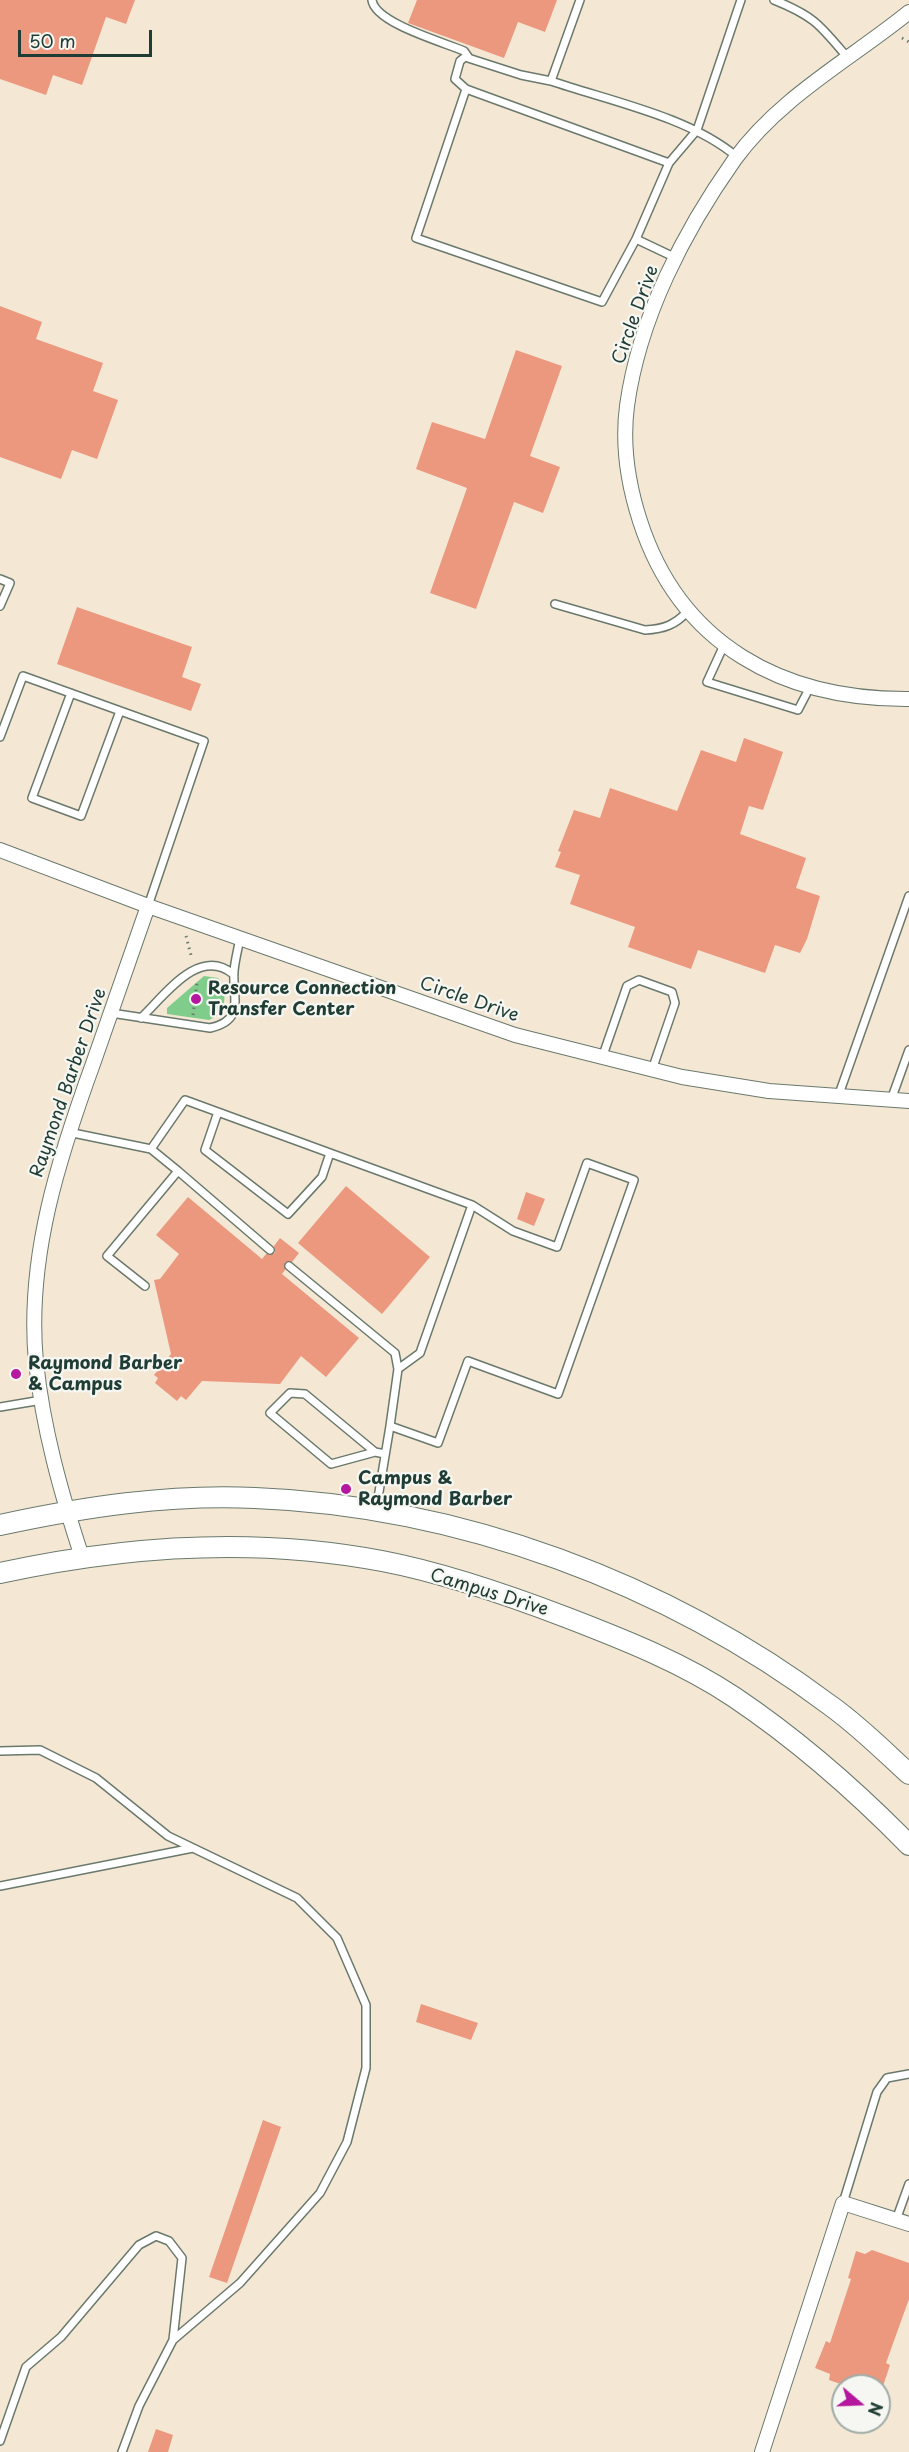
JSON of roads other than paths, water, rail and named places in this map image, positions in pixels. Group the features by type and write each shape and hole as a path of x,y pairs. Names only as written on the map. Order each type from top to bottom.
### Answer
{"main road":[{"path":"0,1525 67,1510 197,1498 252,1498 304,1501 460,1528 525,1548 633,1590 701,1623 832,1706 909,1774"},
{"name":"Campus Drive","path":"0,1573 82,1557 246,1547 339,1555 383,1562 511,1597 619,1637 680,1666 732,1696 789,1737 833,1773 909,1845"}],"street":[{"name":"Circle Drive","path":"909,12 801,93 758,133 737,157 707,203 677,258 638,354 627,408 626,461 634,502 648,547 679,601 712,637 749,663 794,683 840,696 909,699"},
{"name":"Circle Drive","path":"0,850 148,906 515,1035 652,1070 769,1091 909,1101"},
{"name":"Raymond Barber Drive","path":"82,1557 57,1481 36,1360 36,1299 41,1241 52,1188 68,1132 148,906"},
{"path":"762,2452 843,2204 903,2222"}],"lane":[{"path":"372,0 376,10 389,21 464,51 469,58"},
{"path":"551,81 580,0"},
{"path":"465,89 416,238 602,302 636,239 669,163 697,130 741,0"},
{"path":"774,0 804,12 822,27 847,57"},
{"path":"669,163 465,89 455,79 460,61 465,57 521,75 551,81 697,130 721,143 737,157"},
{"path":"636,239 677,258"},
{"path":"0,579 10,582 0,606"},
{"path":"555,604 645,630 660,629 675,624 688,611"},
{"path":"724,645 707,682 798,710 810,687"},
{"path":"0,736 23,676 204,741 148,906"},
{"path":"71,693 32,798 61,809 81,816 120,711"},
{"path":"838,1097 909,896"},
{"path":"233,974 240,938"},
{"path":"111,1013 141,1018 210,1028 222,1025 230,1019 234,1010 236,982 233,974 225,967 201,966 190,971 141,1018"},
{"path":"602,1058 627,986 639,980 672,992 675,1003 652,1070"},
{"path":"891,1100 909,1050"},
{"path":"151,1149 185,1100 472,1204 513,1231 557,1247 587,1163 634,1180 558,1394 468,1361 438,1443 390,1426"},
{"path":"218,1112 205,1150 288,1214 322,1177 330,1153"},
{"path":"68,1132 151,1149 270,1250"},
{"path":"145,1286 107,1256 178,1171"},
{"path":"398,1369 420,1353 472,1204"},
{"path":"289,1266 394,1353 398,1369 376,1512"},
{"path":"375,1452 305,1394 290,1393 270,1413 331,1464 375,1452 385,1454"},
{"path":"0,1407 42,1400"},
{"path":"0,1751 40,1750 87,1773 168,1836 297,1898 337,1938 366,2005 366,2068 348,2142 320,2193 240,2283 173,2340"},
{"path":"0,1886 193,1848"},
{"path":"843,2204 877,2092 887,2078 909,2074"},
{"path":"903,2222 909,2184"},
{"path":"0,2441 26,2367 68,2329 139,2245 156,2236 169,2241 182,2258 173,2340 139,2406 122,2452"}],"place":[{"name":"Resource Connection Transfer Center","path":"196,999"},
{"name":"Raymond Barber & Campus","path":"16,1374"},
{"name":"Campus & Raymond Barber","path":"346,1489"}]}
